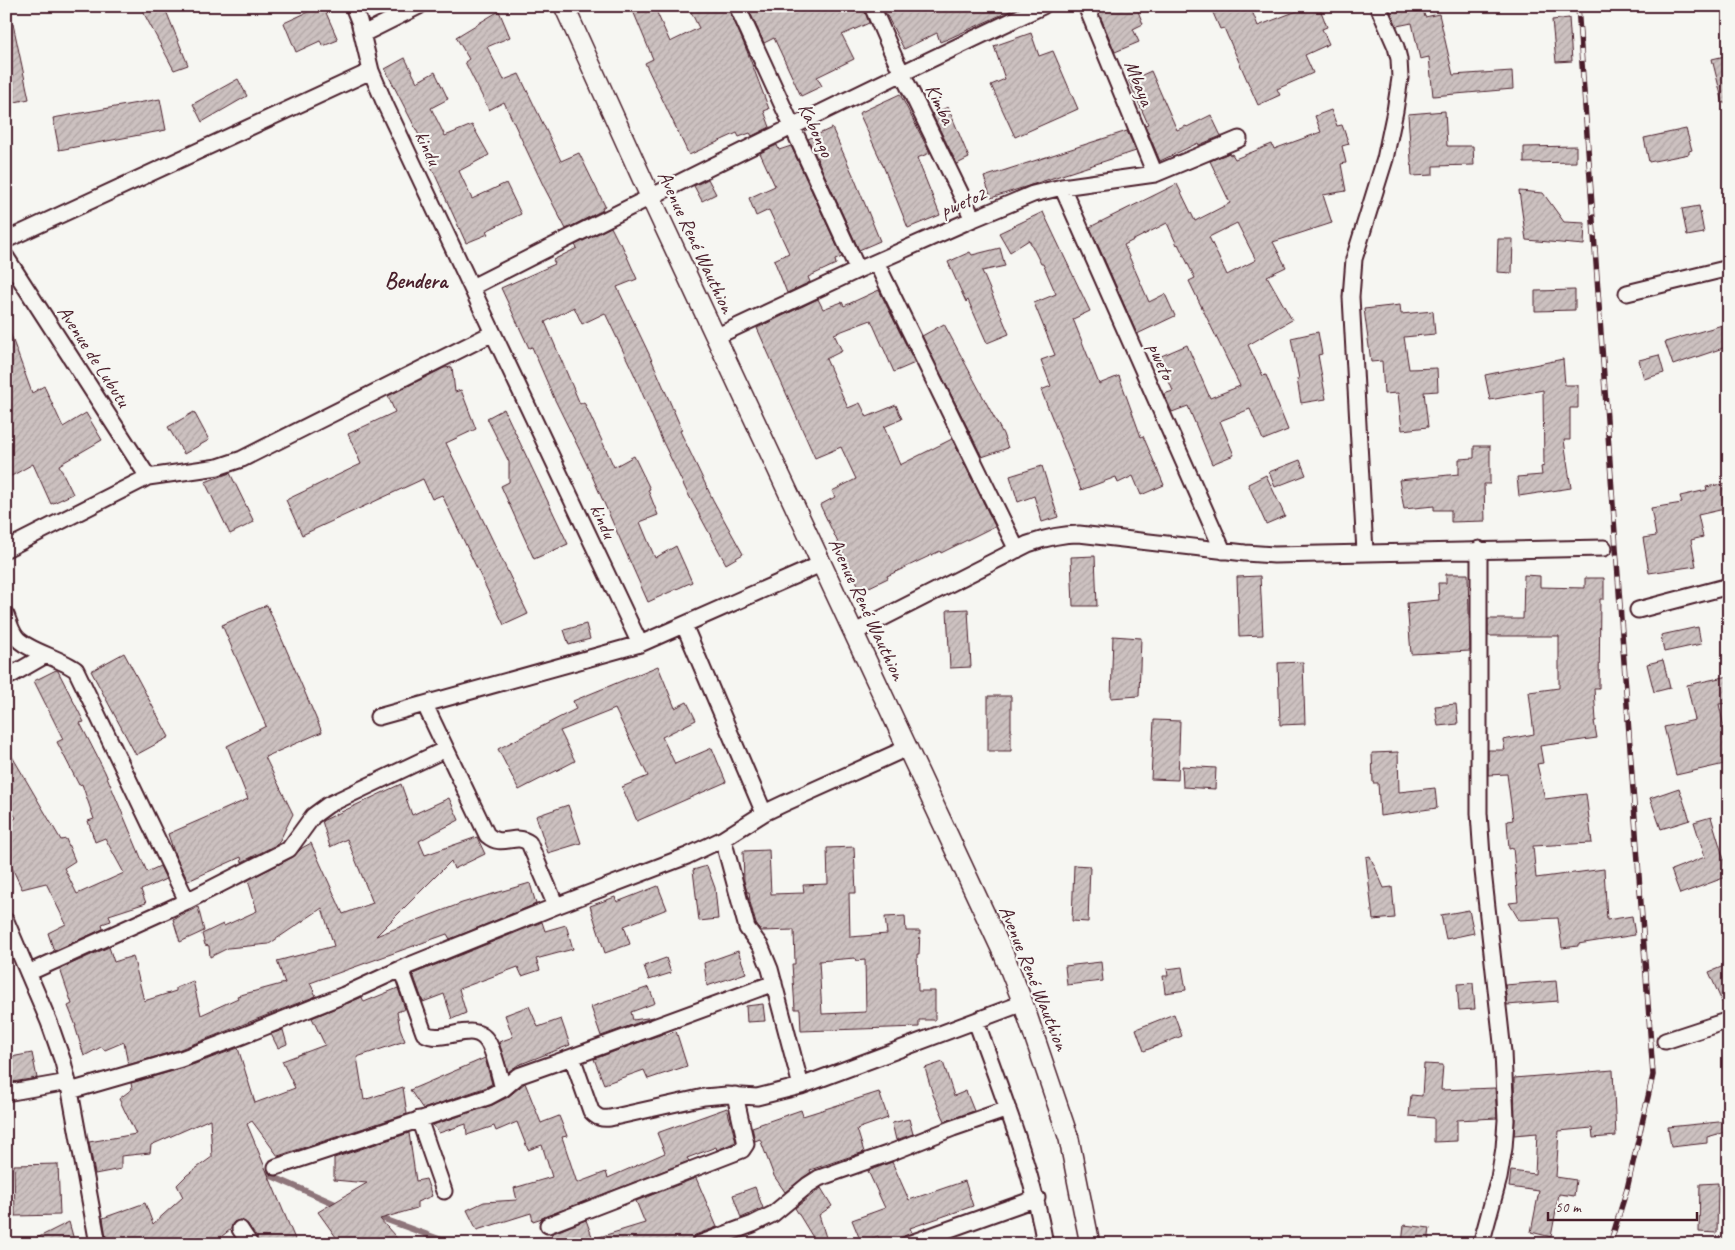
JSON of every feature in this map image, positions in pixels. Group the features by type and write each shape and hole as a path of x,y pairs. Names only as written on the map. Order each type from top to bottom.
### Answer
{"street":[{"name":"kindu","path":"353,6 360,21 371,71 640,644"},
{"path":"363,34 419,6"},
{"name":"Avenue René Wauthion","path":"564,6 715,337 1004,955 1023,1003 1069,1139 1090,1244"},
{"name":"Kabongo","path":"737,6 858,270"},
{"name":"Kimba","path":"872,6 973,218"},
{"path":"472,287 650,196 902,72 1043,6"},
{"name":"Mbaya","path":"1086,6 1155,174"},
{"path":"1364,552 1351,297 1352,278 1354,259 1384,159 1400,78 1396,47 1378,6"},
{"path":"6,240 371,71"},
{"name":"pweto2","path":"715,337 973,218 1033,194 1062,187 1155,174 1239,139"},
{"name":"pweto","path":"1062,187 1223,551"},
{"name":"Avenue de Lubutu","path":"6,257 148,477"},
{"path":"876,262 1017,550"},
{"path":"1627,293 1729,268"},
{"path":"6,549 148,477 218,467 242,459 493,333"},
{"path":"853,633 1017,550 1047,537 1063,534 1079,534 1274,555 1604,548"},
{"path":"1479,550 1479,813 1483,871 1503,1052 1506,1120 1499,1178 1482,1244"},
{"path":"378,717 640,644 821,564"},
{"path":"1638,610 1729,586"},
{"path":"6,615 17,639 46,655 65,662 76,670 187,901"},
{"path":"684,625 764,813"},
{"path":"6,678 46,655"},
{"path":"425,704 487,835 500,842 520,838 529,843 556,906"},
{"path":"6,1093 69,1086 181,1059 293,1016 401,969 556,906 687,856 723,839 764,813 907,748"},
{"path":"28,972 187,901 289,849 313,816 328,805 446,749"},
{"path":"723,839 747,928 766,957 801,1086"},
{"path":"6,921 49,1022 69,1086 98,1244"},
{"path":"401,969 424,1033 438,1037 475,1032 484,1037 489,1044 503,1089"},
{"path":"276,1167 488,1097 503,1089 518,1076 774,983"},
{"path":"572,1057 589,1105 595,1116 601,1119 610,1118 704,1097 727,1094 757,1097 801,1086 1023,1003"},
{"path":"1665,1041 1729,1020"},
{"path":"976,1021 1008,1109 1037,1198 1045,1244"},
{"path":"548,1225 742,1150 746,1144 736,1095"},
{"path":"698,1244 753,1224 773,1214 819,1178 1008,1109"},
{"path":"419,1119 444,1191"},
{"path":"908,1244 1037,1198"},
{"path":"240,1229 250,1244"}],"building":[{"path":"140,6 164,6 188,65 174,70"},
{"path":"306,6 323,6 338,40 323,46 320,41 296,52 284,23 308,12"},
{"path":"631,6 654,6 670,42 699,28 688,6 728,6 769,109 764,111 770,127 752,136 750,133 739,137 737,133 689,155 645,63 653,59"},
{"path":"747,6 863,6 869,23 842,35 854,59 817,77 822,86 801,96 774,38 764,43"},
{"path":"882,6 1021,6 940,42 937,33 904,49"},
{"path":"1096,6 1136,6 1143,24 1133,29 1139,42 1115,52"},
{"path":"1210,6 1250,6 1258,26 1310,6 1319,6 1327,27 1322,29 1329,44 1305,55 1313,73 1277,89 1280,95 1258,105 1224,28 1220,29"},
{"path":"1388,6 1422,6 1425,17 1439,14 1453,75 1512,71 1513,89 1433,96 1429,57 1420,59 1412,23 1397,26"},
{"path":"499,11 510,37 487,47 504,80 519,74 561,161 579,153 605,206 602,208 603,210 566,229 504,102 489,110 465,62 469,59 456,37"},
{"path":"1569,18 1572,61 1556,62 1552,20"},
{"path":"13,24 29,99 6,104 6,25"},
{"path":"1031,33 1039,56 1053,51 1078,109 1015,137 991,85 1005,79 994,46"},
{"path":"1729,55 1729,103 1723,103 1712,59"},
{"path":"405,58 417,82 435,72 448,99 431,108 445,136 472,125 489,155 459,171 472,199 506,183 521,214 486,231 488,234 466,243 422,146 424,145 385,69"},
{"path":"1151,71 1177,130 1211,115 1221,136 1199,145 1198,143 1160,161 1145,125 1148,124 1129,81"},
{"path":"238,79 247,96 202,122 193,104"},
{"path":"900,94 930,153 917,158 940,215 908,228 882,163 859,113"},
{"path":"160,99 166,130 59,150 53,118"},
{"path":"948,107 969,158 957,164 932,114"},
{"path":"1331,110 1337,126 1342,125 1349,144 1342,146 1346,163 1341,164 1346,191 1323,195 1332,223 1273,242 1286,267 1267,276 1292,320 1248,345 1263,376 1266,375 1288,430 1263,440 1250,409 1220,421 1234,455 1212,464 1188,406 1172,412 1164,394 1173,391 1159,357 1187,345 1210,398 1240,386 1189,281 1195,278 1178,244 1167,223 1124,245 1149,302 1165,294 1175,316 1137,334 1090,227 1177,184 1195,221 1230,203 1210,161 1229,153 1235,159 1272,144 1274,149 1321,132 1315,116","holes":["1237,223 1256,260 1227,275 1209,237"]},
{"path":"1445,111 1447,146 1473,146 1474,165 1433,166 1433,175 1412,176 1408,114"},
{"path":"832,128 880,241 859,250 808,139"},
{"path":"1686,129 1692,150 1689,151 1689,154 1649,162 1644,138"},
{"path":"1127,131 1136,151 991,198 984,177"},
{"path":"777,145 779,150 791,146 842,257 835,260 836,264 808,277 810,282 787,293 774,260 789,253 769,210 756,216 749,198 775,186 760,153"},
{"path":"1576,146 1576,162 1524,163 1524,147"},
{"path":"708,179 716,194 702,201 694,186"},
{"path":"1519,191 1543,193 1564,222 1585,223 1584,245 1526,240"},
{"path":"1699,206 1704,233 1687,236 1682,209"},
{"path":"1043,212 1090,311 1073,319 1099,384 1119,376 1141,437 1143,436 1164,485 1141,495 1133,476 1118,483 1116,477 1081,490 1041,390 1051,386 1041,360 1055,355 1034,303 1056,294 1043,264 1041,264 1029,240 1010,252 999,233"},
{"path":"611,227 619,243 621,243 637,279 617,287 650,356 682,430 680,431 713,500 743,554 726,564 687,492 605,313 582,324 574,307 545,322 580,404 584,402 614,467 634,456 650,489 648,490 658,515 640,522 655,558 676,546 692,582 648,602 532,347 529,348 501,288 555,264 553,260 577,248 575,245"},
{"path":"1498,239 1513,239 1512,273 1497,272"},
{"path":"1000,248 1005,266 982,271 1009,334 987,343 968,300 966,302 948,262 970,252 972,255"},
{"path":"879,290 915,363 894,372 871,320 834,334 842,351 826,359 848,408 860,403 867,417 896,405 902,419 884,427 900,465 952,439 995,526 941,553 940,551 887,576 888,578 861,591 820,505 835,497 832,491 856,479 841,447 815,458 757,328 818,299 823,309 842,302 844,306"},
{"path":"1575,290 1575,310 1535,311 1535,291"},
{"path":"1400,305 1401,314 1433,311 1435,334 1404,337 1409,369 1437,368 1438,391 1424,392 1428,427 1402,430 1398,393 1384,394 1382,361 1371,362 1364,309"},
{"path":"1729,323 1729,346 1673,365 1665,342"},
{"path":"944,324 1003,434 1008,448 982,457 922,336"},
{"path":"6,327 8,327 32,393 44,386 63,427 86,413 102,440 59,465 73,494 51,504 33,464 6,479"},
{"path":"1318,332 1322,354 1318,355 1326,399 1301,403 1297,379 1299,379 1291,338"},
{"path":"1659,355 1664,373 1644,379 1639,360"},
{"path":"1563,359 1565,385 1578,385 1578,408 1570,408 1570,440 1564,440 1571,488 1519,496 1517,477 1542,475 1541,467 1544,466 1543,390 1490,400 1485,375"},
{"path":"452,367 455,392 461,390 476,429 446,443 528,614 504,625 442,495 432,499 423,479 302,535 286,500 361,464 348,434 395,412 388,396 444,368"},
{"path":"504,409 568,544 534,559 501,486 509,482 509,462 487,418"},
{"path":"194,412 209,440 184,454 168,427"},
{"path":"1474,446 1490,446 1490,484 1484,484 1485,521 1451,522 1451,510 1434,510 1434,506 1404,509 1399,480 1459,474 1459,459 1474,458"},
{"path":"1300,460 1306,475 1275,487 1269,472"},
{"path":"1042,466 1058,517 1042,522 1034,496 1018,502 1010,476"},
{"path":"230,473 254,522 230,534 205,482"},
{"path":"1266,475 1285,516 1266,524 1248,484"},
{"path":"1727,483 1729,508 1698,515 1703,537 1691,540 1696,566 1649,573 1643,538 1656,536 1651,508 1682,503 1680,496 1707,490 1706,487"},
{"path":"1095,556 1097,606 1073,606 1071,557"},
{"path":"1446,574 1468,574 1470,651 1411,654 1407,603 1439,600 1438,583 1446,583"},
{"path":"1524,575 1540,576 1540,587 1585,588 1585,578 1604,578 1604,599 1600,599 1599,688 1594,688 1596,721 1594,721 1597,738 1540,746 1543,763 1537,764 1545,799 1586,794 1592,843 1533,846 1536,878 1604,869 1607,920 1632,916 1635,935 1562,948 1558,918 1519,920 1509,903 1518,902 1513,848 1509,849 1507,821 1513,820 1507,774 1488,775 1488,750 1505,750 1503,740 1534,734 1529,692 1559,688 1559,636 1488,636 1488,619 1523,619"},
{"path":"1260,576 1263,635 1239,636 1237,577"},
{"path":"267,605 322,732 265,757 293,814 278,844 242,862 241,857 188,881 175,855 168,834 248,799 227,746 266,726 222,625"},
{"path":"968,609 971,667 950,668 947,610"},
{"path":"586,624 590,639 569,645 564,630"},
{"path":"1698,627 1701,644 1664,652 1661,635"},
{"path":"1113,636 1141,638 1139,696 1111,698"},
{"path":"124,653 169,737 136,755 91,671"},
{"path":"1663,660 1670,688 1654,692 1647,664"},
{"path":"1303,662 1305,724 1280,725 1278,663"},
{"path":"658,666 675,708 687,702 696,720 662,737 675,764 712,748 726,782 637,821 622,787 648,776 615,709 560,731 575,761 519,790 498,749 576,709 573,701"},
{"path":"56,670 84,722 80,723 105,772 147,872 160,866 166,879 141,890 146,903 109,915 111,921 102,924 103,929 54,951 48,933 66,924 46,883 22,889 6,855 6,824 16,818 6,801 6,746 61,840 66,839 75,861 64,868 77,894 124,873 105,838 95,842 88,821 94,819 82,784 79,785 57,742 63,739 34,681"},
{"path":"1729,676 1729,703 1719,704 1729,750 1729,763 1676,775 1664,727 1695,720 1687,685"},
{"path":"988,696 1011,696 1011,751 988,751"},
{"path":"1456,704 1458,724 1438,726 1435,706"},
{"path":"1154,720 1180,721 1178,780 1151,779"},
{"path":"1398,752 1399,792 1435,788 1437,808 1380,816 1378,783 1373,783 1372,753"},
{"path":"1182,766 1216,768 1215,789 1183,787"},
{"path":"401,784 412,815 449,798 459,820 419,841 425,855 477,837 485,854 454,869 451,861 376,936 462,903 530,883 536,904 450,939 447,934 310,983 316,996 178,1050 128,1065 124,1042 105,1050 101,1047 84,1056 76,1026 68,1006 72,1004 60,969 109,947 114,962 133,956 144,1001 176,991 176,988 193,981 201,1015 238,998 237,996 285,983 277,961 334,946 322,908 269,944 228,948 210,957 209,946 205,945 202,934 257,911 248,880 293,857 302,848 311,843 343,914 373,903 347,839 330,847 322,821"},
{"path":"1679,788 1690,820 1661,829 1650,798"},
{"path":"568,805 581,843 548,853 536,816"},
{"path":"1711,817 1729,876 1680,894 1671,870 1705,857 1694,822"},
{"path":"854,847 856,893 849,893 850,937 887,934 885,917 905,916 906,931 920,931 919,954 917,954 918,991 935,991 935,1020 919,1020 919,1027 801,1031 800,1009 795,1009 792,964 795,964 794,930 761,931 756,924 749,892 747,892 744,881 743,851 769,850 771,894 804,893 803,885 828,884 827,848","holes":["855,958 856,961 865,960 866,1012 822,1014 819,961"]},
{"path":"1370,856 1384,888 1392,887 1395,918 1373,920 1366,857"},
{"path":"1074,865 1090,866 1088,922 1072,921"},
{"path":"707,866 715,888 718,919 699,921 693,870"},
{"path":"658,886 667,909 624,926 630,944 605,953 590,906 615,897 617,902"},
{"path":"198,907 204,931 180,942 173,919"},
{"path":"1469,910 1474,933 1446,939 1441,915"},
{"path":"542,922 545,931 566,925 573,949 536,959 540,970 522,976 518,967 459,989 466,1013 452,1019 444,994 423,1002 413,974"},
{"path":"738,951 746,973 707,986 704,963"},
{"path":"666,958 671,973 649,980 644,966"},
{"path":"1101,962 1103,981 1067,985 1065,966"},
{"path":"1729,964 1729,1011 1726,1011 1709,972"},
{"path":"1182,967 1186,990 1165,993 1163,976 1168,976 1167,969"},
{"path":"1556,981 1558,1001 1507,1005 1505,985"},
{"path":"1473,983 1475,1009 1459,1010 1457,984"},
{"path":"649,987 655,1003 631,1012 633,1020 654,1017 601,1036 591,1007"},
{"path":"398,988 405,1009 397,1012 405,1041 357,1057 364,1100 403,1087 407,1114 278,1156 252,1121 247,1124 297,1244 259,1244 248,1224 240,1220 234,1222 231,1229 212,1244 107,1244 103,1218 145,1203 153,1224 183,1197 177,1185 187,1175 212,1157 210,1119 151,1145 150,1153 121,1156 121,1169 95,1174 89,1142 136,1134 119,1099 132,1089 131,1083 184,1068 238,1048 255,1103 295,1088 282,1061 325,1045 312,1018 362,997 364,1002"},
{"path":"763,1004 765,1021 747,1022 746,1006"},
{"path":"529,1006 538,1027 561,1019 570,1045 518,1065 508,1072 499,1042 513,1037 505,1015"},
{"path":"1174,1014 1182,1036 1144,1051 1136,1029"},
{"path":"283,1030 287,1044 278,1048 271,1034"},
{"path":"676,1031 687,1066 648,1079 644,1070 604,1084 594,1059 665,1033 666,1035"},
{"path":"32,1053 37,1078 6,1083 6,1058"},
{"path":"485,1058 492,1084 484,1088 423,1109 410,1090"},
{"path":"943,1062 954,1096 966,1091 974,1111 945,1121 933,1095 925,1068"},
{"path":"1424,1064 1443,1065 1441,1090 1495,1088 1497,1118 1457,1120 1457,1141 1434,1142 1434,1118 1409,1116 1411,1095 1422,1096"},
{"path":"1613,1070 1616,1136 1593,1138 1592,1128 1559,1131 1556,1177 1576,1180 1574,1196 1559,1194 1551,1237 1531,1232 1539,1191 1509,1187 1511,1171 1535,1174 1537,1133 1514,1135 1514,1078"},
{"path":"525,1083 541,1123 559,1116 567,1136 562,1137 577,1183 606,1172 608,1178 665,1153 657,1133 727,1108 736,1142 717,1150 716,1147 687,1158 689,1161 542,1218 533,1221 531,1213 477,1230 467,1210 484,1202 517,1200 514,1188 552,1177 542,1145 528,1150 517,1122 496,1131 494,1126 467,1135 466,1124 439,1133 433,1125 492,1105 508,1097"},
{"path":"879,1092 888,1118 857,1129 864,1152 810,1170 811,1172 785,1192 774,1176 760,1139 755,1141 752,1127 801,1110 803,1116"},
{"path":"909,1119 913,1134 896,1140 892,1123"},
{"path":"1729,1121 1729,1131 1707,1137 1707,1143 1671,1147 1668,1127"},
{"path":"409,1133 416,1181 426,1179 432,1196 417,1202 417,1208 380,1219 402,1244 341,1244 318,1212 367,1183 334,1180 334,1158"},
{"path":"892,1162 909,1200 965,1181 973,1206 910,1228 912,1233 901,1238 897,1244 881,1244 878,1236 861,1242 852,1220 885,1208 868,1171"},
{"path":"58,1164 60,1215 15,1216 14,1165"},
{"path":"696,1178 717,1227 695,1235 690,1244 589,1244 589,1240 578,1244 554,1244 551,1234 586,1220 593,1239 645,1223 636,1201"},
{"path":"1718,1183 1717,1233 1699,1232 1700,1184"},
{"path":"755,1187 763,1208 741,1218 733,1195"},
{"path":"821,1188 832,1206 819,1215 828,1244 817,1244 795,1208"},
{"path":"69,1222 74,1240 65,1244 25,1244"},
{"path":"1404,1225 1430,1228 1428,1244 1402,1244"}],"waterway":[{"path":"260,1171 340,1206"},
{"path":"376,1213 384,1219 453,1244"}],"railway":[{"path":"1578,6 1653,1075 1627,1189 1610,1244"}],"district":[{"name":"Bendera","path":"416,281"}]}
